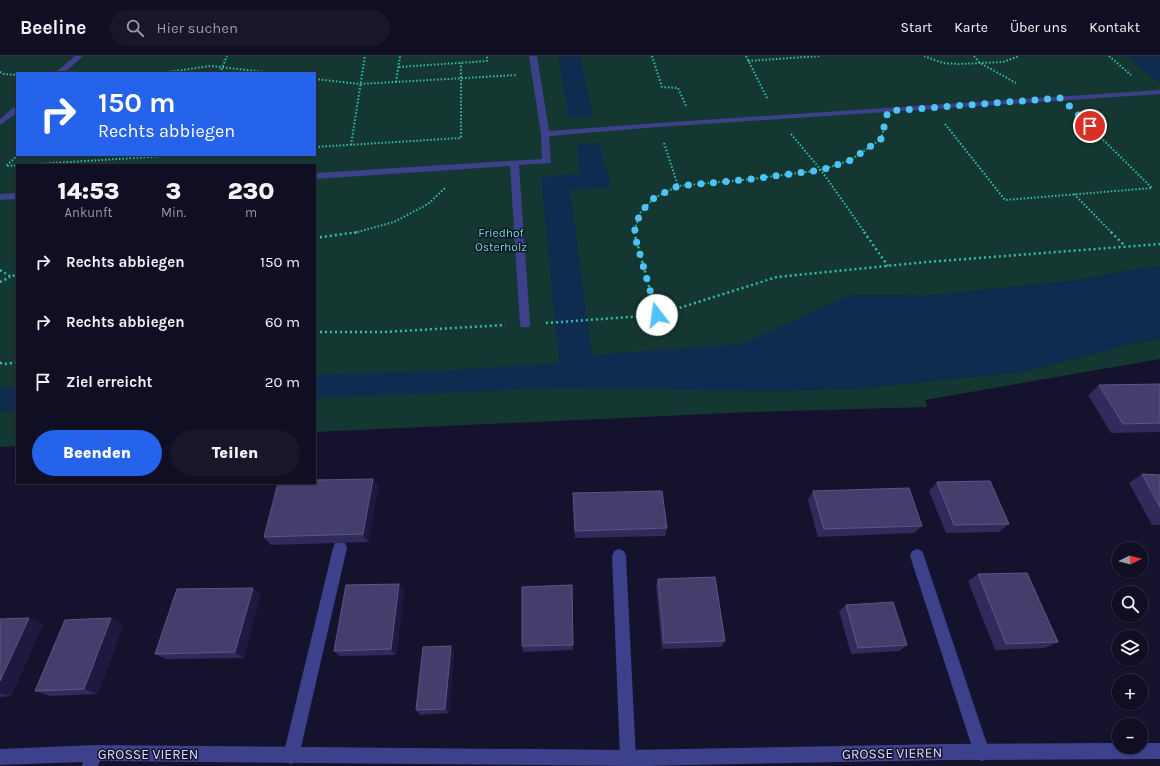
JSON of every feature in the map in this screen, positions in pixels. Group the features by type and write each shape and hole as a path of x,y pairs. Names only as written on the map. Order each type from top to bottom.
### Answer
{"street":[{"path":"60,72 79,56"},
{"path":"316,176 547,161 545,134 533,56"},
{"path":"545,134 658,125 1160,92"},
{"path":"0,123 16,110"},
{"path":"514,163 525,324"},
{"path":"0,197 16,196"},
{"path":"291,756 340,548"},
{"path":"619,556 628,758"},
{"path":"917,556 982,753"},
{"name":"GROSSE VIEREN","path":"0,756 93,760 291,756 628,758 937,752 982,753 1160,751"}],"path":[{"path":"220,72 227,56"},
{"path":"351,145 365,56"},
{"path":"396,82 400,56"},
{"path":"399,66 487,61 487,56"},
{"path":"652,56 662,86 678,88 694,123"},
{"path":"746,56 777,118 821,170 888,266"},
{"path":"748,61 820,56"},
{"path":"924,56 942,64 1003,62 1019,56"},
{"path":"974,56 980,63 1012,80 1034,100"},
{"path":"316,147 460,138 461,63"},
{"path":"167,72 211,66 264,72"},
{"path":"0,72 4,74 16,75"},
{"path":"316,79 360,84 535,73"},
{"path":"0,76 4,74"},
{"path":"932,108 1005,200 1152,188 1061,98"},
{"path":"657,315 634,233 640,213 654,198 678,186 752,179 821,170 851,160 881,139 888,111"},
{"path":"658,125 678,186"},
{"path":"16,165 6,166 17,156"},
{"path":"35,164 162,156"},
{"path":"316,238 348,234 394,222 428,204 451,182 454,167"},
{"path":"1074,194 1125,246"},
{"path":"316,332 384,332 657,315 776,277 888,266 1160,244"},
{"path":"0,270 11,277"},
{"path":"0,282 16,274"},
{"path":"0,363 6,364 16,362"}],"green space":[{"name":"Friedhof Osterholz","path":"0,56 1127,56 1160,83 1160,267 1144,268 1080,280 927,296 850,295 760,391 864,388 1025,371 1135,343 1160,339 1160,359 925,400 927,407 751,412 316,432 316,164 16,164 16,446 0,447"}],"water":[{"path":"558,56 580,56 593,116 569,118"},
{"path":"1127,56 1160,56 1160,83"},
{"path":"599,143 611,187 570,190 592,355 742,344 850,295 927,296 1080,280 1144,268 1160,267 1160,339 1135,343 1025,371 864,388 760,391 561,388 316,398 316,375 457,370 559,363 541,177 580,174 577,145"},
{"path":"0,387 16,387 16,411 0,412"}],"building":[{"path":"1160,384 1160,423 1123,424 1099,385"},
{"path":"1142,474 1160,475 1160,507"},
{"path":"373,479 363,534 264,537 278,484 316,484 316,480"},
{"path":"990,481 1009,524 954,525 937,482"},
{"path":"909,488 922,526 824,529 813,491"},
{"path":"662,491 667,528 575,531 573,493"},
{"path":"1027,573 1058,642 1006,644 978,574"},
{"path":"715,577 725,641 664,643 658,579"},
{"path":"399,584 391,649 334,651 346,585"},
{"path":"572,585 573,645 522,646 522,587"},
{"path":"253,588 235,652 155,654 177,589"},
{"path":"893,602 907,645 858,648 846,605"},
{"path":"29,618 0,681 0,619"},
{"path":"111,618 84,689 35,691 65,620"},
{"path":"451,646 445,709 416,710 423,647"}],"route":[{"path":"657,315 634,233 640,213 654,198 678,186 752,179 821,170 851,160 881,139 888,111 1061,98 1090,126"}]}
